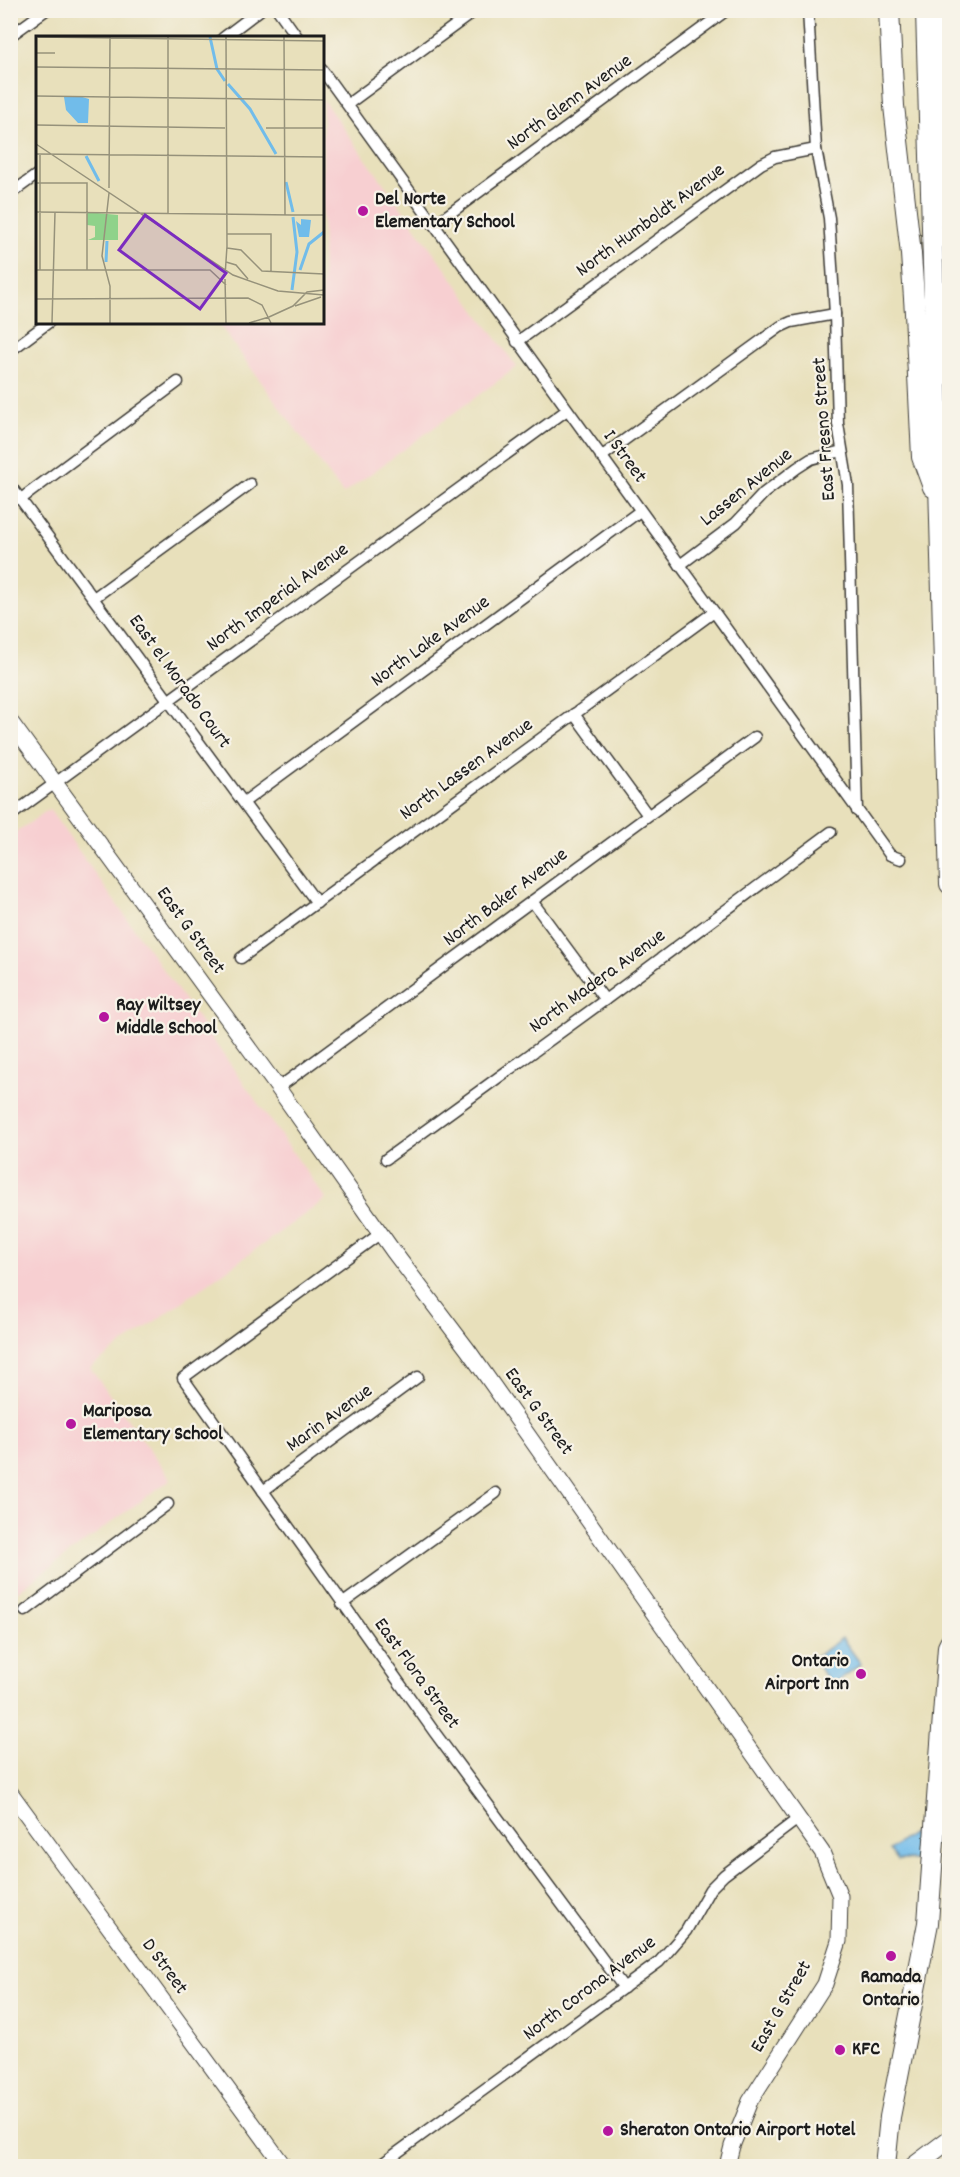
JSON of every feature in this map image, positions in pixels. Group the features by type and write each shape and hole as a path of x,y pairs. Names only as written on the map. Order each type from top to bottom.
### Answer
{"highway":[{"path":"890,10 894,106 915,313 922,457 938,501"},
{"path":"926,10 950,885"},
{"path":"945,10 950,211"},
{"path":"885,2166 890,2117 928,1923 950,1642"}],"main road":[{"path":"914,2166 950,2139"}],"street":[{"path":"10,36 46,10"},
{"path":"226,36 260,10"},
{"path":"278,10 297,36"},
{"path":"348,104 476,10"},
{"name":"North Glenn Avenue","path":"434,225 728,10"},
{"name":"East Fresno Street","path":"808,10 816,149 829,218 835,314 838,424 848,485 857,811"},
{"name":"I Street","path":"324,73 857,811 890,855 901,859"},
{"name":"North Humboldt Avenue","path":"517,342 761,164 775,157 816,149"},
{"path":"10,194 36,175"},
{"path":"601,457 780,327 791,322 835,314"},
{"path":"10,351 46,324"},
{"path":"21,499 178,382"},
{"name":"North Imperial Avenue","path":"10,816 567,410"},
{"name":"Lassen Avenue","path":"680,565 736,523 764,493 797,468 811,459 842,451"},
{"path":"95,597 250,484"},
{"name":"East el Morado Court","path":"10,485 95,597 317,903"},
{"name":"North Lake Avenue","path":"244,802 640,511"},
{"name":"North Lassen Avenue","path":"241,958 714,612"},
{"path":"574,714 647,814"},
{"name":"East G Street","path":"10,721 546,1460 822,1852 840,1896 839,1941 825,1984 750,2101 732,2146 727,2166"},
{"name":"North Baker Avenue","path":"278,1088 755,736"},
{"name":"North Madera Avenue","path":"386,1159 831,832"},
{"path":"532,901 605,1000"},
{"name":"East Flora Street","path":"381,1233 183,1378 342,1604 624,1988"},
{"name":"Marin Avenue","path":"263,1491 418,1377"},
{"path":"342,1604 496,1493"},
{"path":"25,1611 168,1504"},
{"name":"D Street","path":"10,1792 284,2166"},
{"name":"North Corona Avenue","path":"379,2166 659,1962 686,1931 710,1889 724,1875 799,1818"}],"shaded area":[{"name":"Del Norte Elementary School","path":"324,101 517,367 343,494 219,324 324,324"},
{"name":"Ray Wiltsey Middle School","path":"49,809 326,1199 90,1368 171,1479 11,1596 11,836"}],"water":[{"path":"842,1638 861,1664 832,1685 813,1659"},
{"path":"927,1823 921,1860 898,1860 889,1850"}],"place":[{"name":"Del Norte Elementary School","path":"363,211"},
{"name":"Ray Wiltsey Middle School","path":"104,1017"},
{"name":"Mariposa Elementary School","path":"71,1424"},
{"name":"Ontario Airport Inn","path":"861,1674"},
{"name":"Ramada Ontario","path":"891,1956"},
{"name":"KFC","path":"840,2050"},
{"name":"Sheraton Ontario Airport Hotel","path":"608,2131"}]}
